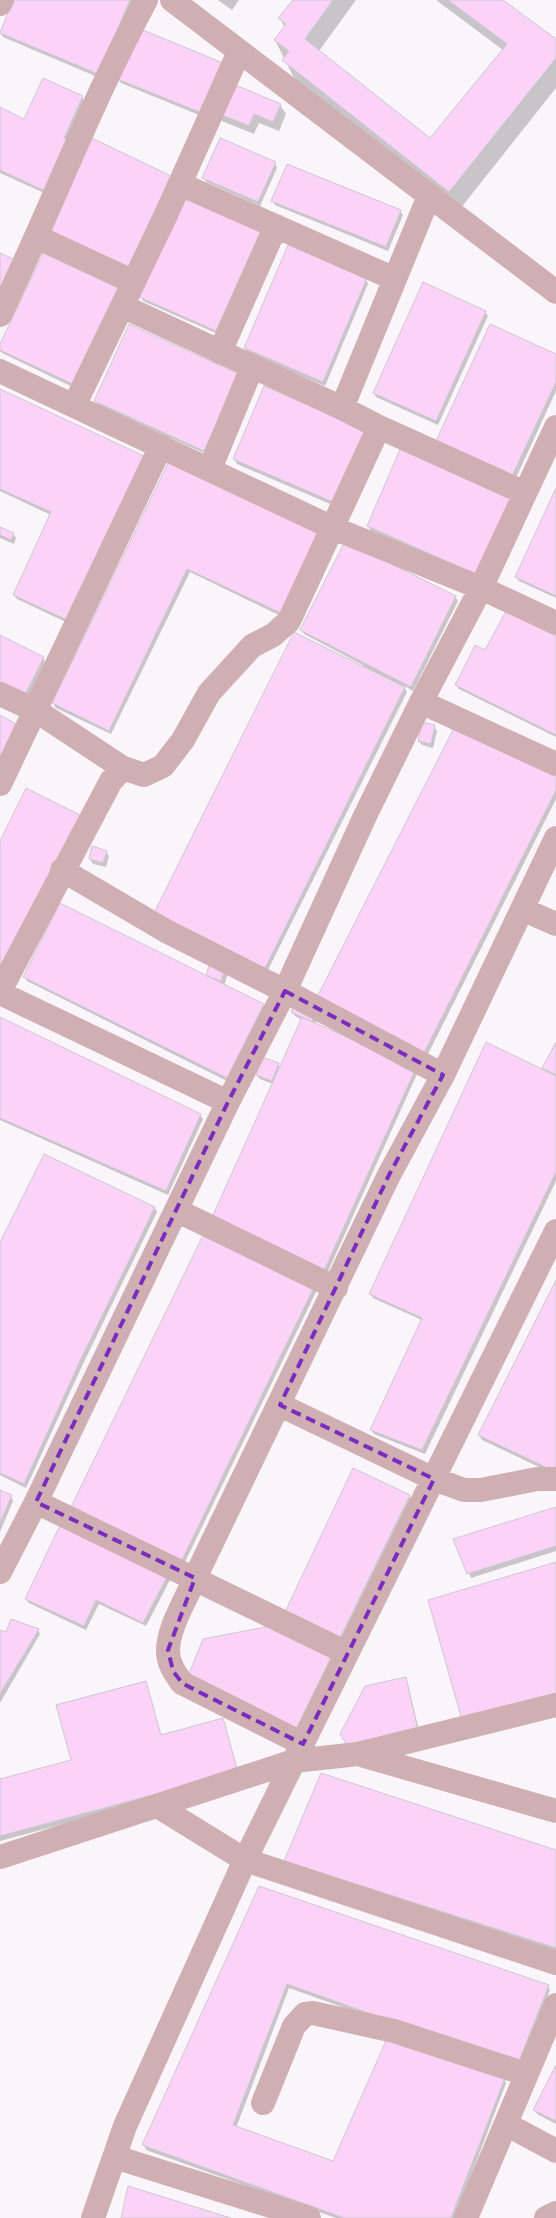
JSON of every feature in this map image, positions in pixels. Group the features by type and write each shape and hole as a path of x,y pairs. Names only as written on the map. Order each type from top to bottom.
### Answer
{"street":[{"path":"0,4 2,0"},
{"path":"0,315 37,237 120,48 146,0"},
{"path":"172,0 556,292"},
{"path":"74,406 180,184 239,52"},
{"path":"180,184 395,278"},
{"path":"342,408 428,196"},
{"path":"220,352 276,226"},
{"path":"37,237 134,282"},
{"path":"122,306 379,427 525,493"},
{"path":"210,469 252,367"},
{"path":"0,371 334,528 481,588 556,624"},
{"path":"0,694 35,710 123,768 144,775 163,766 183,740 209,693 252,646 272,636 289,621 334,528 379,427"},
{"path":"0,1572 36,1502 228,1102 285,991 365,816 421,702 481,588 556,427"},
{"path":"0,784 161,446"},
{"path":"421,702 556,764"},
{"path":"123,768 111,781 62,870 0,992 228,1102"},
{"path":"299,1752 182,1682 173,1671 168,1650 173,1631 196,1578 389,1175 443,1075 556,838"},
{"path":"62,870 166,932 285,991 443,1075"},
{"path":"522,909 556,924"},
{"path":"176,1210 336,1288"},
{"path":"94,2218 129,2117 245,1860 556,1232"},
{"path":"280,1405 434,1479 464,1490 481,1490 538,1479 556,1479"},
{"path":"36,1502 196,1578 347,1653"},
{"path":"358,1754 556,1705"},
{"path":"0,1857 159,1807 299,1752 358,1754 556,1811"},
{"path":"159,1807 245,1860 556,1963"},
{"path":"466,2218 556,2005"},
{"path":"263,2103 294,2026 305,2014 313,2012 394,2031 526,2074"},
{"path":"506,2124 556,2151"},
{"path":"115,2157 269,2211 309,2218"},
{"path":"546,2218 556,2213"}],"highlighted area":[{"path":"285,991 443,1075 389,1175 280,1405 434,1479 303,1744 182,1683 173,1671 168,1650 195,1578 36,1502 228,1102"}],"building":[{"path":"13,0 130,0 98,74 0,33"},
{"path":"293,0 333,0 305,39 430,138 507,44 448,0 503,0 556,39 556,58 449,192 282,60 289,51 274,40 286,24 278,18"},
{"path":"138,28 223,63 202,113 117,79"},
{"path":"43,78 83,96 64,138 72,142 49,193 0,170 0,107 24,119"},
{"path":"228,82 281,104 273,122 254,114 249,126 215,112"},
{"path":"92,138 171,176 126,272 47,234"},
{"path":"220,138 276,162 258,202 202,178"},
{"path":"287,164 401,210 386,247 271,201"},
{"path":"185,194 262,228 216,331 139,297"},
{"path":"288,245 367,278 323,382 244,348"},
{"path":"0,253 20,262 0,307"},
{"path":"43,253 122,290 77,386 0,350 0,344"},
{"path":"423,282 486,311 436,421 373,393"},
{"path":"129,324 239,374 204,451 94,401"},
{"path":"490,324 556,354 556,382 512,476 436,441"},
{"path":"264,386 372,432 340,505 233,459"},
{"path":"0,389 144,456 67,620 13,595 51,512 0,489"},
{"path":"401,447 515,496 480,576 367,526"},
{"path":"171,457 323,531 283,614 187,569 109,731 52,703"},
{"path":"556,488 556,596 515,577"},
{"path":"0,527 14,533 11,540 0,535"},
{"path":"345,541 456,596 411,687 300,630"},
{"path":"506,611 556,636 556,735 455,685 475,645 485,650"},
{"path":"294,632 405,687 264,970 153,915"},
{"path":"0,635 44,657 24,697 0,687"},
{"path":"0,715 18,725 0,761"},
{"path":"422,722 435,725 431,744 418,741"},
{"path":"457,722 556,768 556,790 423,1055 315,1001"},
{"path":"26,788 82,816 0,970 0,841"},
{"path":"92,846 107,851 103,863 89,859"},
{"path":"60,903 264,1004 227,1078 23,977"},
{"path":"210,962 226,967 221,981 206,976"},
{"path":"296,1000 317,1010 312,1022 291,1012"},
{"path":"0,1017 201,1114 166,1191 0,1118"},
{"path":"302,1017 416,1068 322,1275 209,1224"},
{"path":"486,1042 556,1076 556,1172 422,1450 370,1430 422,1318 369,1294"},
{"path":"556,1042 556,1075 542,1068"},
{"path":"262,1057 279,1063 272,1081 256,1075"},
{"path":"44,1154 155,1207 80,1361 24,1484 0,1473 0,1242"},
{"path":"205,1231 315,1285 182,1560 71,1507"},
{"path":"556,1280 556,1472 478,1435"},
{"path":"353,1468 410,1495 338,1642 284,1614"},
{"path":"0,1490 12,1495 0,1523"},
{"path":"556,1507 556,1546 467,1574 453,1539"},
{"path":"62,1521 169,1573 143,1623 96,1600 84,1626 25,1599"},
{"path":"556,1562 556,1693 462,1720 428,1600"},
{"path":"11,1619 39,1629 0,1694 0,1630 6,1632"},
{"path":"281,1624 334,1651 296,1729 188,1676 203,1639"},
{"path":"406,1677 418,1730 347,1745 340,1734 365,1686"},
{"path":"146,1681 161,1735 223,1718 238,1772 0,1836 0,1779 71,1760 56,1705"},
{"path":"321,1773 556,1850 556,1948 284,1861"},
{"path":"259,1886 549,1985 517,2066 287,1984 233,2125 333,2161 389,2034 505,2078 451,2218 344,2218 142,2145"},
{"path":"556,2065 556,2121 533,2110"},
{"path":"128,2186 231,2218 121,2218"}]}
